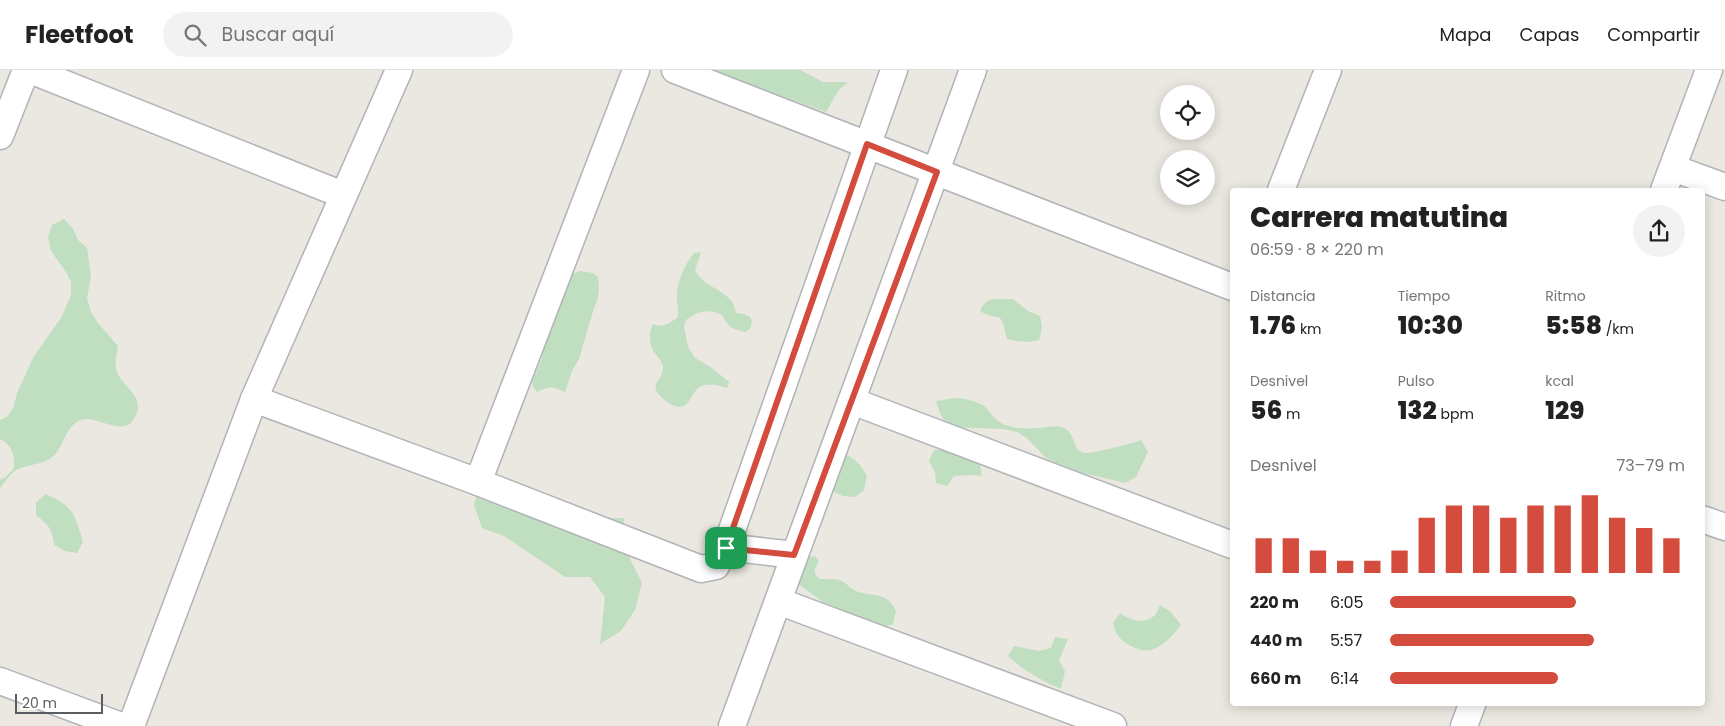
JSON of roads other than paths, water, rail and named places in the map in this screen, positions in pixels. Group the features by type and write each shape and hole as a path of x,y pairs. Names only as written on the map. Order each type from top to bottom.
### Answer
{"street":[{"path":"0,136 26,70"},
{"path":"30,70 342,195"},
{"path":"131,726 254,399 342,195 399,70"},
{"path":"478,482 636,70"},
{"path":"675,70 1230,286"},
{"path":"254,399 478,482 701,569 716,566 726,548 894,70"},
{"path":"732,726 973,70"},
{"path":"1282,188 1328,70"},
{"path":"1709,70 1668,179 1725,187"},
{"path":"852,401 1230,544"},
{"path":"1705,520 1725,527"},
{"path":"726,548 794,555"},
{"path":"778,601 1113,726"},
{"path":"0,680 121,726"},
{"path":"1464,726 1472,706"}]}
